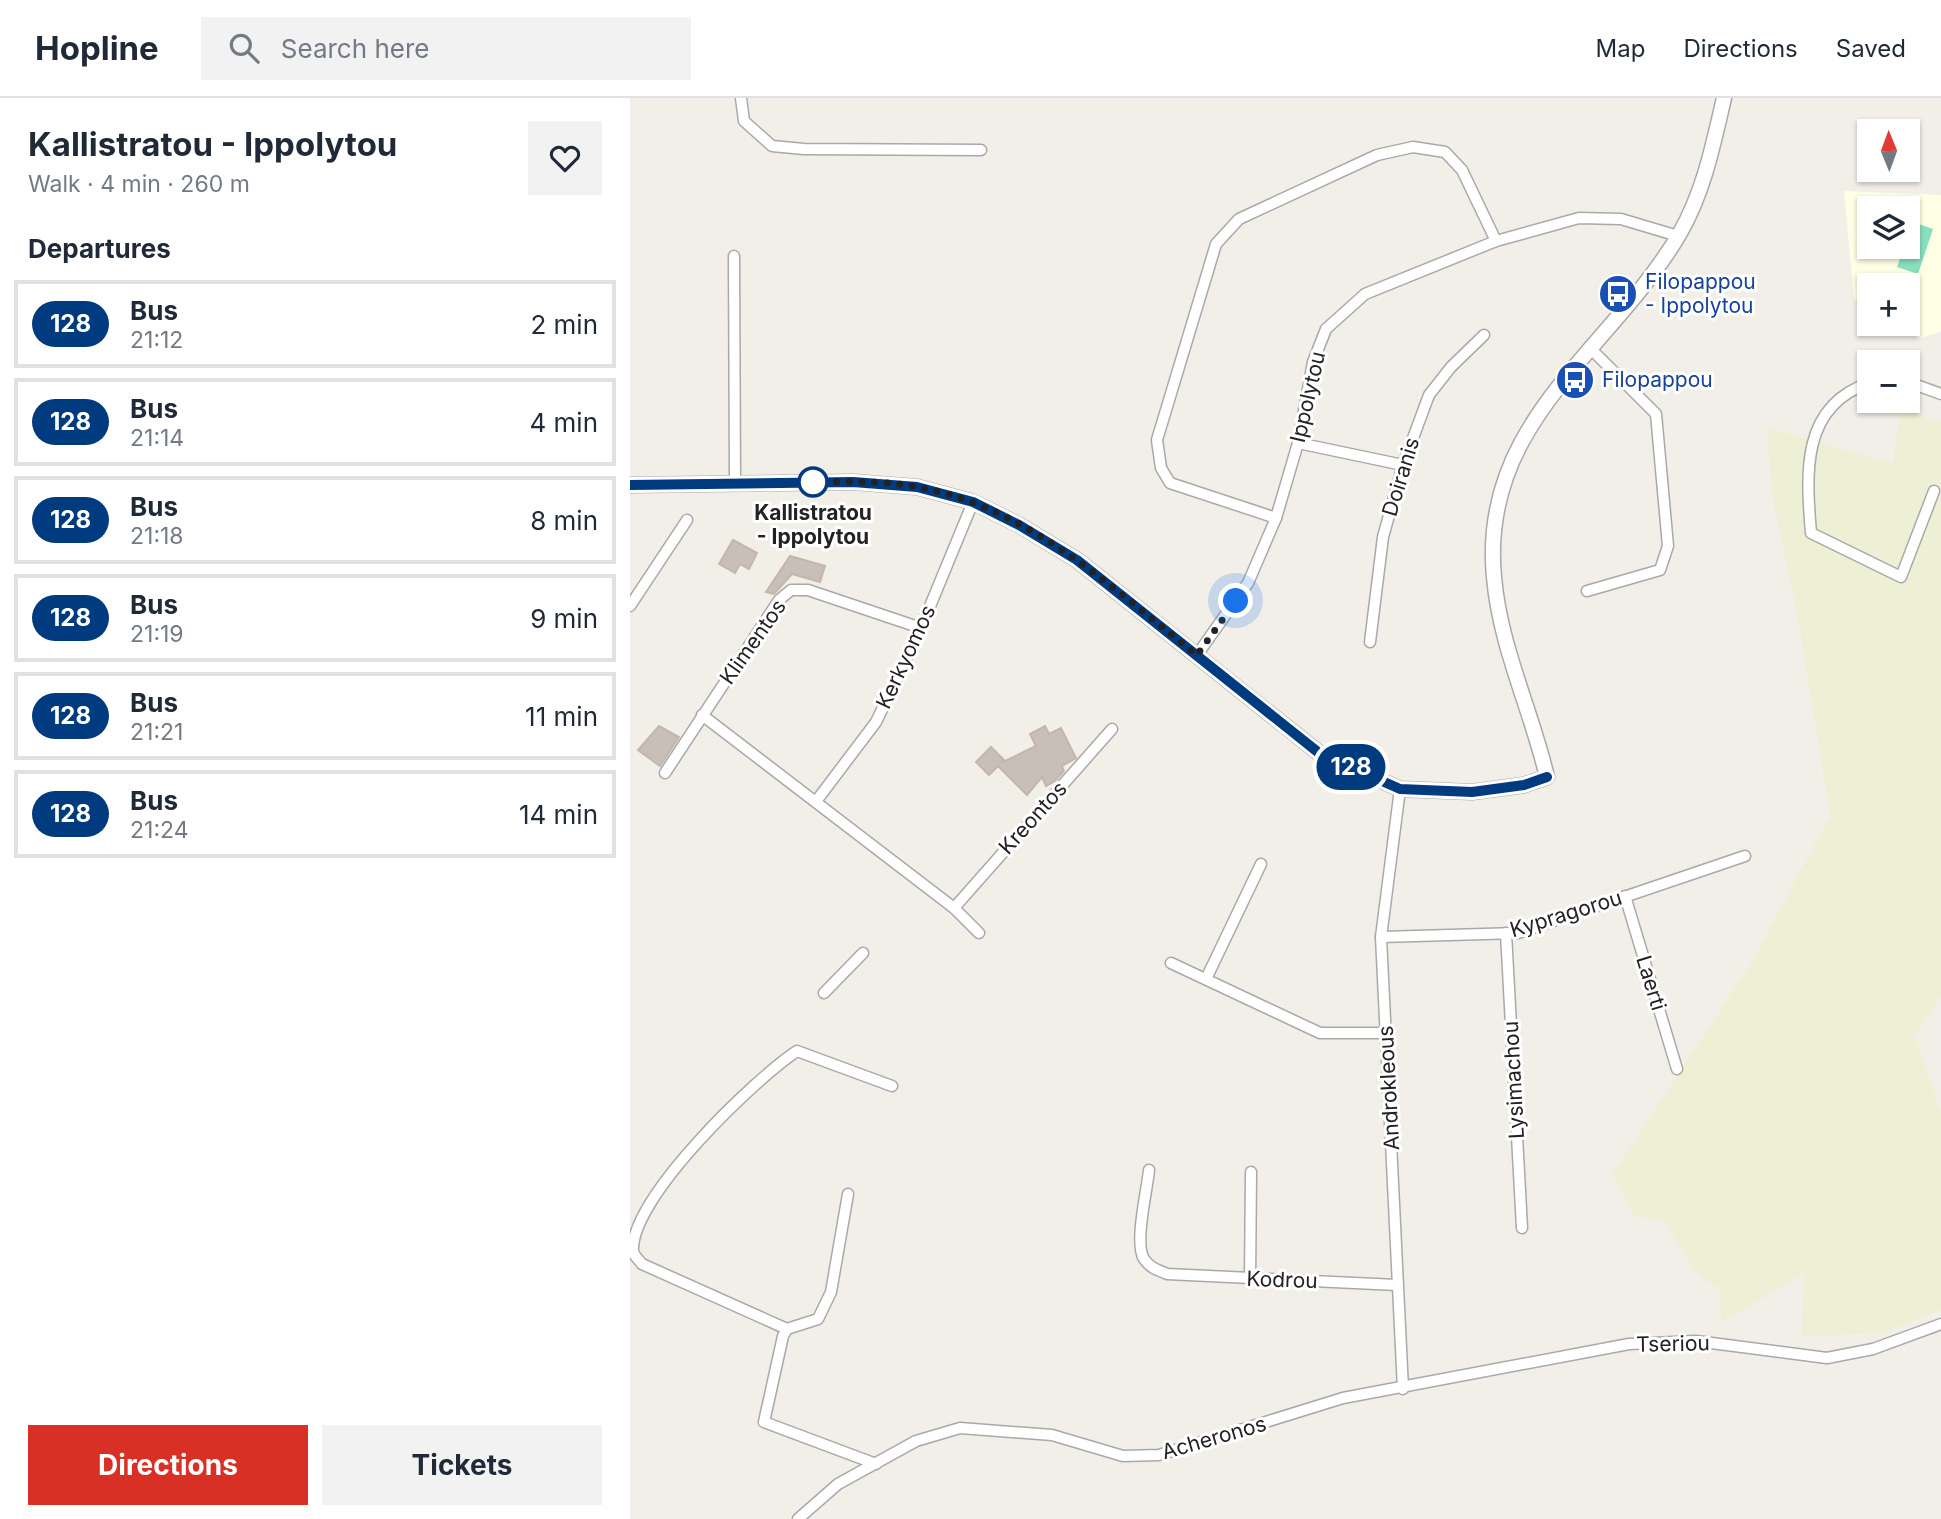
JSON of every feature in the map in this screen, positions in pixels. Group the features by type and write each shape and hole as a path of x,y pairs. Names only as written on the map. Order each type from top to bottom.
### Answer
{"street":[{"path":"741,98 744,121 772,146 804,149 981,150"},
{"path":"630,485 866,483 917,487 973,502 1019,525 1077,560 1319,753 1400,789 1472,792 1524,785 1547,777 1503,636 1493,576 1495,515 1510,466 1536,413 1678,236 1696,204 1724,98"},
{"path":"1276,518 1170,483 1161,468 1157,440 1216,244 1239,219 1377,155 1413,147 1445,152 1462,170 1496,241"},
{"name":"Ippolytou","path":"1197,655 1248,583 1276,518 1298,443 1313,362 1326,329 1365,294 1496,241 1579,218 1621,219 1678,236"},
{"path":"734,256 735,484"},
{"name":"Doiranis","path":"1370,642 1383,537 1403,465 1429,395 1451,367 1484,335"},
{"path":"1587,591 1660,570 1668,546 1656,414 1590,348"},
{"path":"1920,386 1941,394"},
{"path":"1857,387 1846,391 1820,419 1806,477 1811,533 1901,577 1934,491"},
{"path":"1298,443 1403,465"},
{"name":"Kerkyomos","path":"817,800 876,722 921,628 973,502"},
{"path":"630,606 687,520"},
{"name":"Klimentos","path":"665,773 779,600 791,590 808,590 921,628"},
{"path":"702,715 817,800 954,908 979,933"},
{"name":"Kreontos","path":"954,908 1112,729"},
{"name":"Androkleous","path":"1400,789 1381,937 1402,1389"},
{"name":"Kypragorou","path":"1381,937 1518,933 1745,856"},
{"path":"1206,979 1261,864"},
{"name":"Laerti","path":"1625,896 1677,1069"},
{"name":"Lysimachou","path":"1506,933 1522,1228"},
{"path":"824,993 863,953"},
{"path":"1171,962 1320,1033 1386,1033"},
{"path":"848,1194 831,1292 818,1319 787,1329 642,1264 633,1253 633,1230 670,1164 765,1072 797,1051 892,1086"},
{"name":"Kodrou","path":"1149,1170 1140,1241 1143,1257 1152,1268 1167,1274 1250,1280 1397,1285"},
{"path":"1250,1280 1251,1172"},
{"name":"Tseriou","path":"1402,1389 1640,1343 1696,1341 1828,1358 1873,1349 1941,1324"},
{"path":"787,1329 764,1422 876,1464"},
{"name":"Acheronos","path":"798,1519 838,1483 916,1441 961,1428 1052,1435 1123,1456 1159,1455 1343,1398 1402,1389"}],"shaded area":[{"path":"1844,191 1941,195 1941,331 1919,339 1914,336 1920,336 1920,273 1857,273 1857,301 1854,299"},
{"path":"1900,413 1915,413 1941,422 1941,996 1915,1037 1941,1112 1941,1310 1882,1333 1801,1337 1804,1273 1721,1323 1720,1290 1695,1272 1665,1222 1634,1215 1612,1174 1750,965 1830,816 1799,624 1772,495 1767,428 1893,463"}],"green space":[{"path":"1920,224 1933,229 1918,273 1897,267 1900,259 1920,259"}],"building":[{"path":"733,540 757,553 749,569 740,564 735,573 719,564"},
{"path":"790,556 825,566 820,582 792,574 774,594 766,592"},
{"path":"659,726 679,737 660,766 638,750"},
{"path":"1045,726 1049,734 1061,728 1076,758 1062,766 1064,771 1046,786 1042,777 1027,795 998,766 989,775 976,762 991,747 1004,760 1001,763 1036,746 1030,734"}],"bus line":[{"name":"128","path":"630,485 853,482 917,487 973,502 1019,525 1077,560 1319,753 1400,789 1472,792 1524,785 1547,777"}],"place":[{"name":"Filopappou - Ippolytou","path":"1618,294"},
{"name":"Filopappou","path":"1575,380"},
{"name":"Kallistratou - Ippolytou","path":"813,482"}],"route":[{"path":"813,482 806,482 853,482 917,487 973,502 1019,525 1077,560 1197,655 1236,601"}]}
